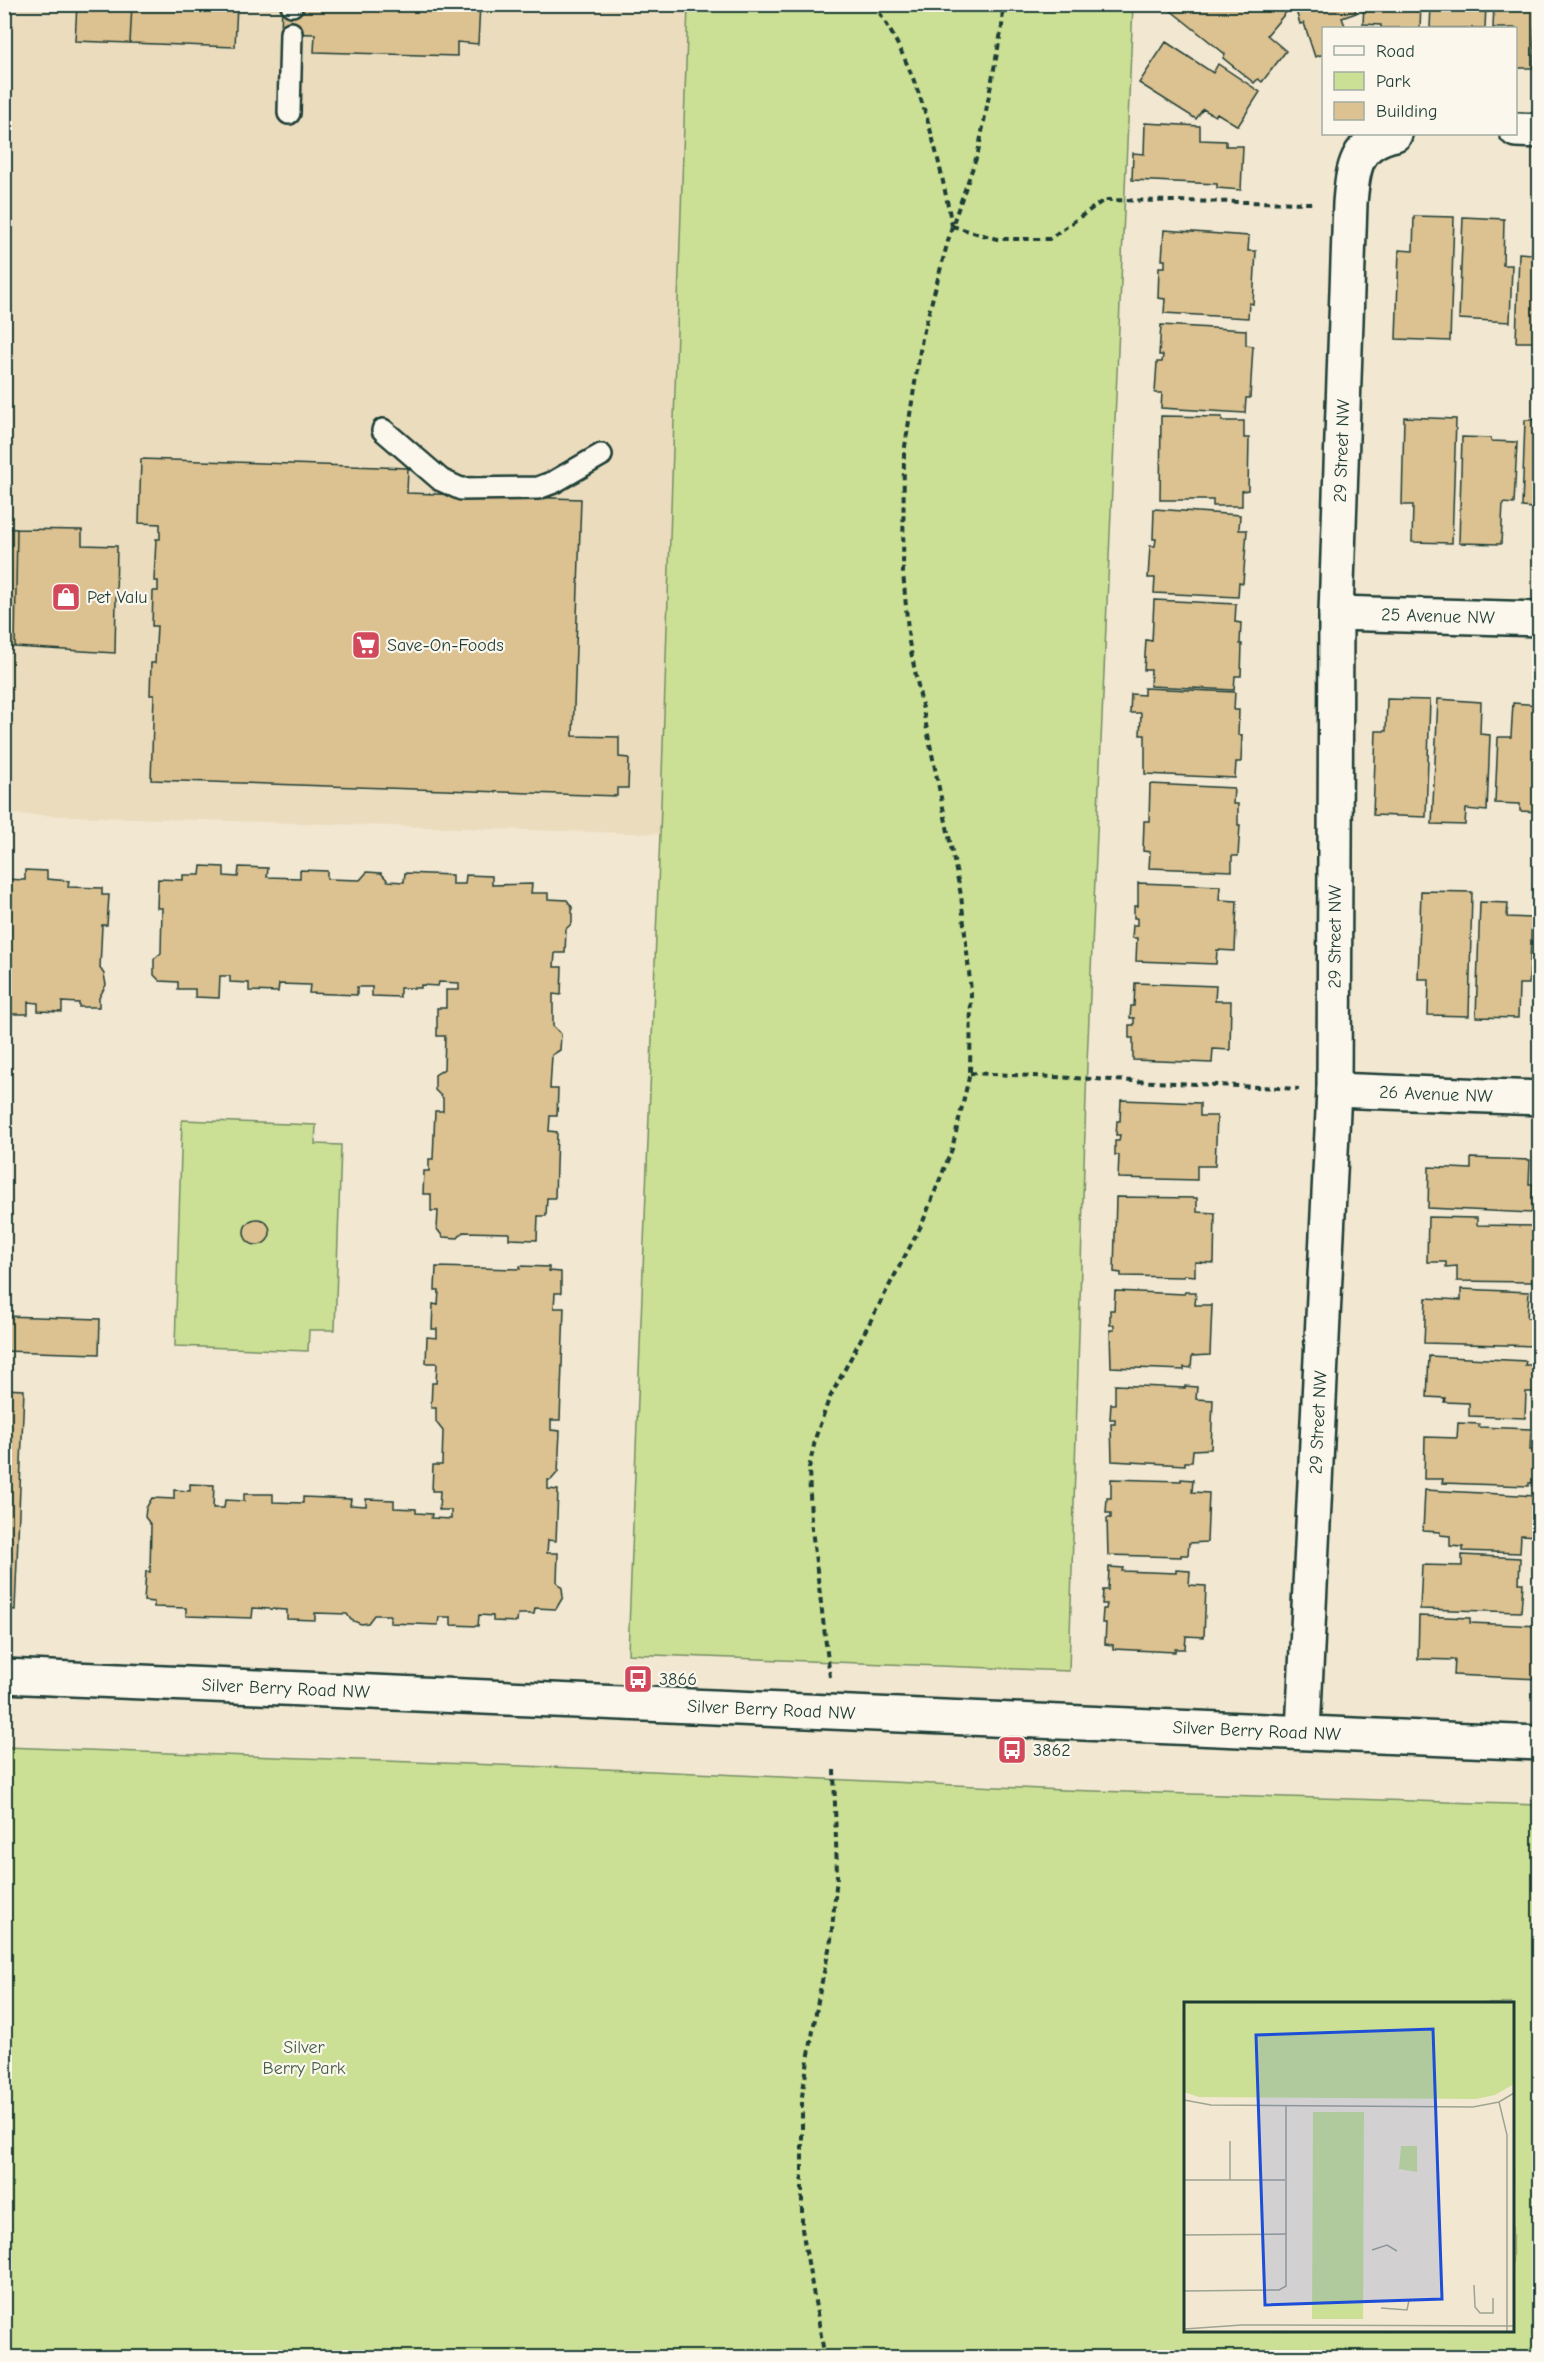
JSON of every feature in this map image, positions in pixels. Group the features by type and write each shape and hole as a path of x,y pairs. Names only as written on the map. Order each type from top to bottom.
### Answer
{"street":[{"path":"1517,130 1539,131"},
{"name":"29 Street NW","path":"1303,1731 1334,1090 1336,613 1350,203 1356,162 1381,139"},
{"name":"25 Avenue NW","path":"1336,613 1539,619"},
{"name":"26 Avenue NW","path":"1334,1090 1539,1098"},
{"name":"Silver Berry Road NW","path":"4,1676 1539,1743"}],"lane":[{"path":"289,114 291,33"},
{"path":"382,430 441,480 461,489 538,488 554,482 601,455"}],"path":[{"path":"874,4 891,29 922,96 939,161 952,226"},
{"path":"830,1678 811,1521 809,1468 816,1436 829,1399 922,1224 952,1149 970,1073 971,991 962,895 909,642 903,572 904,453 922,338 952,226 978,153 1002,27 1003,4"},
{"path":"952,226 997,239 1049,239 1104,200 1350,203"},
{"path":"970,1073 1334,1090"},
{"path":"825,2358 802,2229 802,2096 831,1940 837,1876 834,1770"}],"shaded area":[{"path":"5,5 688,5 660,834 5,814"}],"green space":[{"path":"688,5 1133,5 1087,1063 1069,1671 628,1654 660,834"},
{"path":"182,1120 316,1125 315,1144 341,1145 335,1330 309,1330 308,1351 175,1346"},
{"name":"Silver Berry Park","path":"5,1747 630,1770 1062,1790 1539,1805 1539,2357 5,2357"}],"building":[{"path":"77,4 132,4 130,43 75,41"},
{"path":"132,4 237,4 235,47 130,43"},
{"path":"282,4 480,4 478,44 457,42 457,56 314,52 315,34 281,33"},
{"path":"1175,4 1281,4 1288,10 1267,35 1286,51 1262,82 1258,79 1254,83 1223,58 1225,54 1170,10"},
{"path":"1294,4 1353,4 1356,13 1342,18 1346,27 1322,27 1322,55 1315,57 1304,23 1300,24"},
{"path":"1364,4 1421,4 1420,27 1381,27 1381,25 1363,24"},
{"path":"1431,4 1486,4 1485,27 1430,27"},
{"path":"1494,4 1540,4 1540,26 1535,26 1533,68 1517,68 1517,27 1493,27"},
{"path":"1166,42 1213,73 1218,64 1260,92 1238,126 1217,113 1215,116 1203,109 1196,119 1139,83"},
{"path":"1145,123 1200,126 1200,140 1226,141 1226,146 1243,146 1241,190 1217,188 1217,184 1132,180 1133,153 1144,154"},
{"path":"1414,216 1454,217 1450,341 1396,339 1399,250 1413,251"},
{"path":"1463,217 1504,219 1503,265 1512,265 1510,322 1459,319"},
{"path":"1534,221 1540,221 1540,342 1516,342 1519,253 1532,254"},
{"path":"1164,230 1249,236 1248,251 1256,251 1253,304 1249,303 1248,318 1164,313 1165,299 1158,298 1159,267 1165,267 1165,260 1162,260"},
{"path":"1161,325 1246,330 1246,345 1253,346 1250,398 1246,398 1245,413 1161,408 1162,393 1155,393 1157,362 1162,362 1163,355 1159,355"},
{"path":"1161,416 1222,417 1222,421 1244,421 1244,438 1249,438 1248,490 1242,491 1242,506 1213,506 1213,500 1160,500"},
{"path":"1404,417 1456,419 1452,543 1412,542 1413,505 1402,505"},
{"path":"1525,420 1540,420 1540,544 1533,544 1534,508 1522,507"},
{"path":"1462,437 1517,442 1514,504 1503,503 1501,544 1459,543"},
{"name":"Save-On-Foods","path":"141,459 408,468 407,493 581,499 573,736 619,737 619,757 629,758 628,788 617,788 617,796 151,780 154,695 150,695 151,663 155,663 157,626 152,626 153,591 158,591 158,581 154,581 156,539 160,539 160,524 139,523"},
{"path":"1154,509 1240,515 1239,530 1247,530 1243,583 1239,582 1238,597 1154,593 1155,578 1148,578 1150,546 1155,546 1156,539 1153,539"},
{"path":"4,528 17,529 15,647 4,647"},
{"name":"Pet Valu","path":"17,529 82,530 82,545 117,546 115,653 15,647"},
{"path":"1154,600 1236,604 1235,622 1241,623 1240,644 1242,644 1241,676 1235,676 1234,690 1150,686 1151,670 1144,670 1146,640 1152,641"},
{"path":"1144,688 1235,692 1234,710 1239,710 1238,735 1242,735 1241,762 1236,762 1235,778 1145,774 1145,735 1140,735 1141,713 1130,713 1131,694 1144,695"},
{"path":"1387,699 1430,700 1426,817 1373,815 1376,731 1386,731"},
{"path":"1438,699 1481,702 1480,734 1490,735 1487,811 1466,809 1465,825 1432,824"},
{"path":"1513,703 1540,705 1540,812 1520,811 1520,804 1495,803 1498,737 1511,737"},
{"path":"1150,784 1234,788 1233,804 1238,804 1238,825 1240,825 1238,856 1232,856 1232,871 1149,868 1150,852 1143,851 1144,821 1149,821"},
{"path":"201,866 224,867 224,876 238,877 239,867 268,868 267,877 300,878 300,870 327,871 327,879 360,880 367,872 381,873 388,881 404,882 405,873 452,875 452,884 465,884 466,875 492,876 492,885 532,884 531,893 548,893 548,899 567,900 572,907 572,923 566,929 565,953 555,953 554,967 562,967 561,995 553,994 553,1026 561,1034 560,1050 552,1055 550,1089 558,1089 557,1116 550,1116 549,1131 557,1132 555,1198 547,1198 546,1216 538,1216 537,1240 509,1239 509,1233 463,1232 458,1238 443,1237 437,1229 438,1211 431,1211 431,1194 423,1194 424,1171 429,1171 429,1159 433,1159 435,1111 443,1111 443,1098 435,1090 435,1075 444,1069 445,1036 437,1036 437,1008 446,1008 446,990 459,990 459,983 439,982 438,986 421,985 421,988 400,988 400,997 372,996 372,987 357,987 357,995 309,993 310,985 279,984 278,992 249,991 249,983 230,982 230,976 220,976 219,998 195,997 195,989 178,989 178,982 160,981 154,975 154,959 161,953 162,908 157,908 158,879 183,880 183,875 200,875"},
{"path":"25,870 47,871 47,879 69,881 68,887 102,888 102,895 109,895 107,925 102,925 100,968 106,985 99,998 99,1007 79,1007 79,1003 62,1002 62,1012 38,1011 38,1003 28,1002 28,1014 6,1014 4,879 25,880"},
{"path":"1138,883 1220,886 1219,900 1237,901 1235,951 1217,950 1216,964 1136,961 1137,938 1132,938 1133,925 1137,925 1137,918 1134,918 1134,906 1138,906"},
{"path":"1421,891 1472,892 1469,1016 1428,1015 1429,979 1418,979"},
{"path":"1480,902 1508,903 1507,917 1532,918 1529,984 1519,984 1518,1018 1476,1017"},
{"path":"1540,927 1540,996 1537,996"},
{"path":"1135,983 1216,986 1215,1001 1231,1001 1230,1050 1213,1049 1212,1063 1133,1060 1133,1038 1129,1038 1129,1025 1134,1025 1134,1018 1130,1018 1131,1006 1134,1006"},
{"path":"1121,1100 1200,1103 1200,1116 1217,1116 1215,1166 1197,1166 1197,1180 1118,1178 1119,1155 1115,1155 1115,1141 1119,1141 1120,1135 1116,1135 1117,1121 1120,1121"},
{"path":"1471,1158 1530,1160 1529,1184 1533,1184 1532,1213 1428,1208 1429,1167 1471,1169"},
{"path":"1116,1197 1197,1198 1197,1212 1215,1213 1214,1263 1195,1262 1195,1276 1184,1275 1184,1277 1121,1276 1121,1273 1114,1272"},
{"path":"1428,1217 1477,1218 1477,1225 1540,1226 1540,1260 1532,1259 1532,1282 1457,1281 1457,1266 1446,1267 1446,1262 1427,1262"},
{"path":"257,1219 266,1223 270,1232 266,1241 257,1245 248,1241 244,1232 248,1223"},
{"path":"520,1266 549,1267 549,1271 561,1272 561,1293 555,1293 554,1308 564,1308 560,1420 551,1420 551,1430 560,1431 558,1472 551,1480 548,1480 548,1489 558,1490 556,1541 548,1540 547,1553 558,1553 557,1582 562,1588 563,1597 556,1609 535,1608 534,1614 518,1614 517,1622 493,1621 493,1616 479,1615 478,1626 451,1625 451,1617 439,1617 438,1625 390,1623 390,1615 374,1615 368,1623 361,1624 351,1620 347,1614 315,1613 315,1620 287,1619 287,1610 253,1608 252,1618 186,1616 186,1608 154,1607 154,1602 144,1601 146,1571 150,1572 151,1525 145,1517 146,1508 152,1498 174,1499 174,1490 190,1491 190,1484 214,1485 213,1508 224,1508 225,1500 244,1501 244,1494 273,1494 273,1502 303,1503 303,1497 351,1499 350,1505 366,1506 366,1499 394,1500 394,1508 416,1509 416,1513 432,1514 431,1518 451,1519 451,1510 439,1510 440,1491 432,1491 433,1465 442,1465 443,1431 436,1422 436,1408 431,1408 432,1383 436,1383 437,1363 426,1363 427,1337 437,1338 437,1329 432,1329 433,1304 438,1305 439,1290 435,1290 436,1267 520,1269"},
{"path":"1461,1289 1529,1292 1527,1318 1539,1319 1538,1346 1424,1343 1426,1298 1461,1300"},
{"path":"1115,1291 1184,1294 1185,1292 1196,1292 1195,1305 1212,1305 1210,1355 1192,1356 1191,1368 1184,1367 1184,1370 1111,1367 1110,1330 1114,1330 1114,1325 1110,1325 1110,1310 1114,1310"},
{"path":"4,1316 100,1319 99,1354 4,1351"},
{"path":"1429,1356 1526,1361 1525,1365 1539,1365 1538,1392 1526,1392 1525,1418 1469,1416 1469,1403 1444,1402 1445,1398 1427,1397"},
{"path":"1115,1385 1197,1387 1196,1399 1213,1400 1211,1449 1193,1450 1192,1462 1185,1462 1185,1465 1112,1461 1111,1424 1115,1424 1115,1419 1110,1419 1111,1404 1115,1404"},
{"path":"4,1389 24,1390 15,1610 4,1609"},
{"path":"1458,1423 1479,1424 1479,1427 1531,1429 1530,1450 1538,1450 1537,1483 1529,1483 1529,1486 1442,1483 1443,1479 1424,1479 1425,1437 1457,1438"},
{"path":"1111,1479 1193,1480 1192,1492 1209,1493 1207,1542 1189,1543 1188,1555 1181,1555 1181,1557 1108,1555 1107,1518 1111,1518 1111,1513 1106,1513 1107,1498 1111,1498"},
{"path":"1425,1490 1536,1496 1535,1514 1539,1514 1538,1536 1521,1535 1520,1553 1463,1551 1463,1547 1450,1546 1450,1536 1440,1535 1440,1532 1423,1531"},
{"path":"1462,1555 1520,1558 1519,1583 1523,1583 1521,1612 1420,1609 1422,1565 1462,1566"},
{"path":"1109,1567 1123,1568 1122,1571 1176,1573 1176,1570 1190,1571 1189,1585 1206,1586 1204,1637 1186,1636 1185,1649 1175,1649 1175,1652 1113,1649 1113,1645 1105,1644 1106,1623 1102,1623 1103,1609 1106,1609 1107,1604 1102,1604 1103,1590 1108,1590"},
{"path":"1419,1616 1470,1618 1470,1623 1540,1626 1540,1679 1454,1675 1455,1660 1418,1659"}],"place":[{"name":"Pet Valu","path":"66,597"},
{"name":"Save-On-Foods","path":"366,645"},
{"name":"3866","path":"638,1679"},
{"name":"3862","path":"1012,1750"}]}
